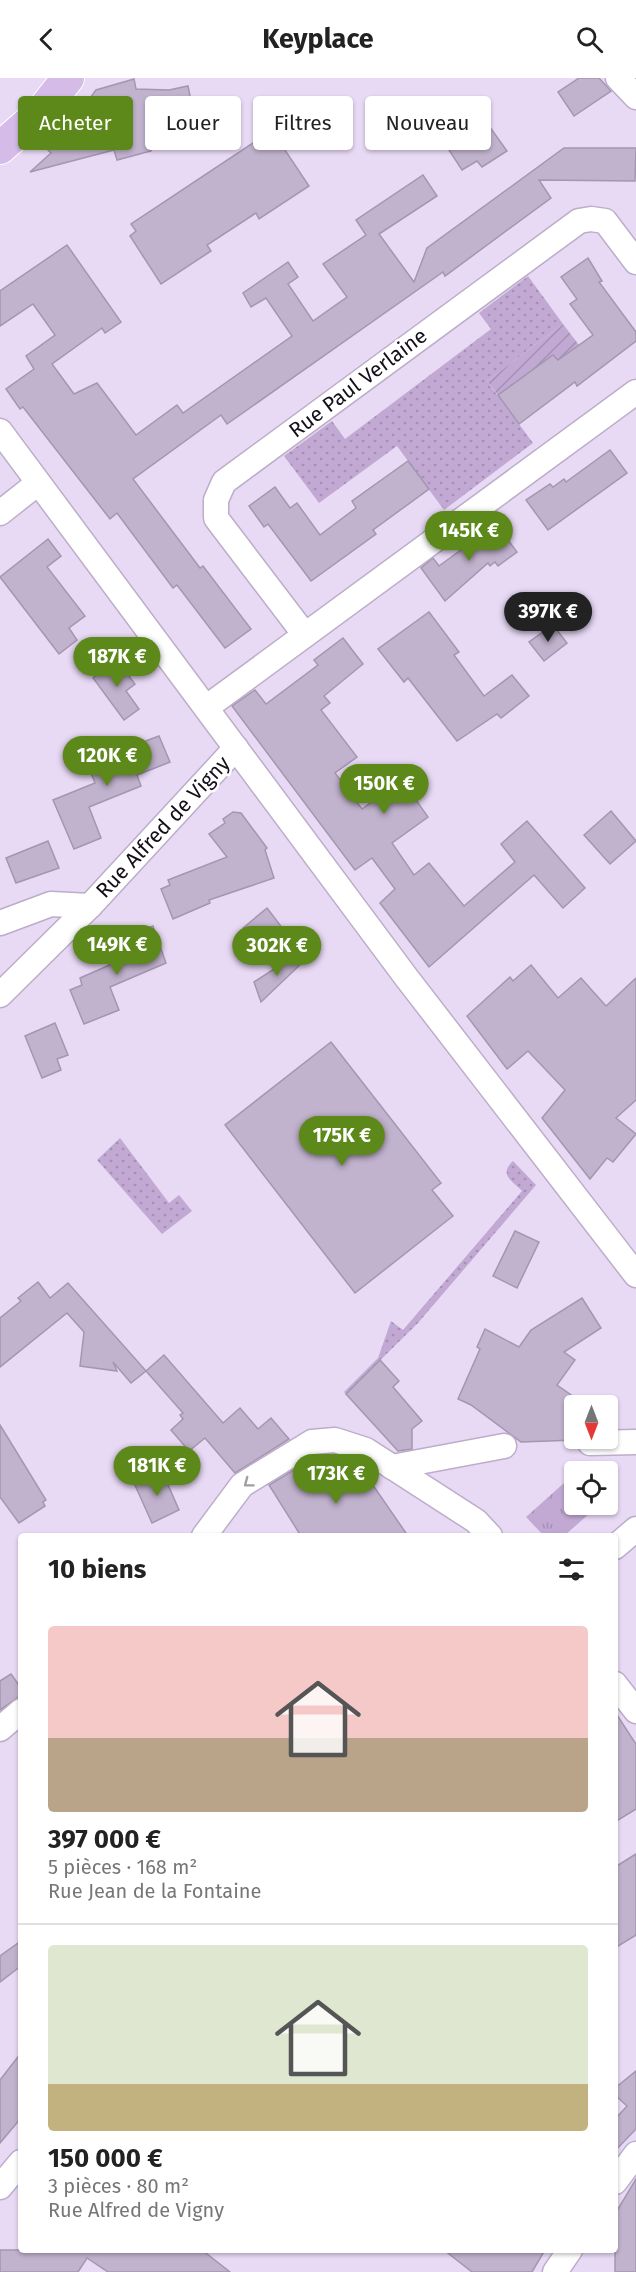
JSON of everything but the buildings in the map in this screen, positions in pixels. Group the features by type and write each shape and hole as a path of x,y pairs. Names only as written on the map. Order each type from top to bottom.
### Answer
{"main road":[{"path":"0,148 42,111 68,78"}],"street":[{"path":"618,78 636,97"},
{"name":"Rue Paul Verlaine","path":"305,634 216,518 216,500 224,482 579,221 591,219 605,221 636,262"},
{"path":"207,707 636,392"},
{"path":"0,431 512,1117 636,1275"},
{"path":"0,513 38,483"},
{"name":"Rue Alfred de Vigny","path":"0,995 90,906 236,748"},
{"name":"Rue Alfred de Vigny","path":"0,923 51,904 90,906"},
{"path":"206,1533 242,1485 312,1442 335,1440 366,1450 476,1521 487,1533"},
{"path":"618,1442 636,1442"},
{"path":"392,1467 504,1446"},
{"path":"618,1544 636,1529"},
{"path":"618,1688 636,1711"},
{"path":"0,1729 18,1714"},
{"path":"618,2178 636,2154"},
{"path":"0,2187 18,2166"},
{"path":"555,2272 568,2253"}],"green space":[{"path":"528,276 563,324 487,381 533,443 444,510 397,446 319,503 284,456 332,421 345,439 491,329 479,313"},
{"path":"563,324 579,345 558,360 553,355 498,395 487,381"},
{"path":"120,1138 169,1203 179,1195 192,1211 162,1234 97,1160"},
{"path":"513,1161 536,1185 418,1323 346,1394 344,1392 378,1358 391,1321 403,1330 522,1191 508,1178 507,1170"},
{"path":"564,1483 564,1515 588,1515 567,1533 541,1533 526,1517"}]}
